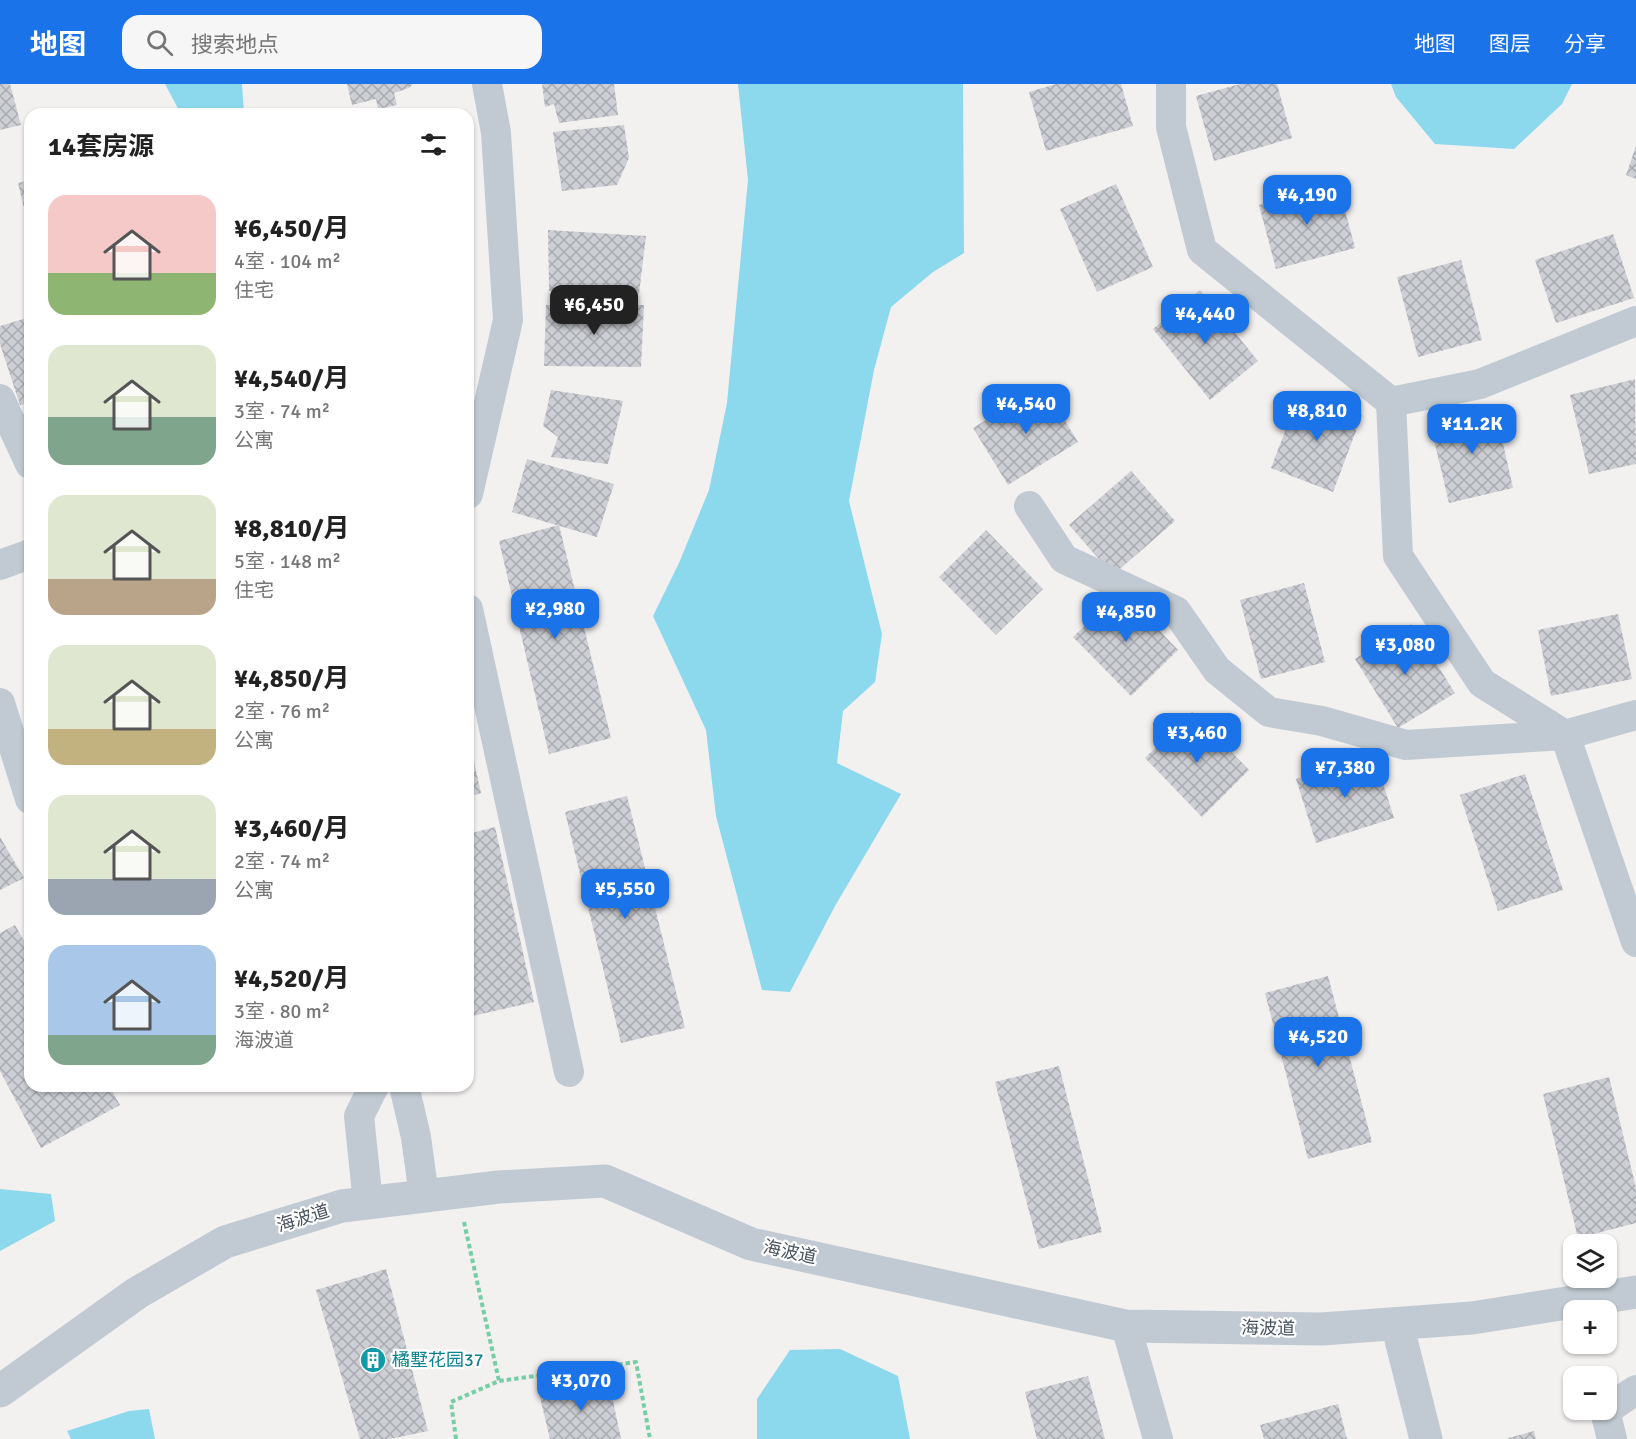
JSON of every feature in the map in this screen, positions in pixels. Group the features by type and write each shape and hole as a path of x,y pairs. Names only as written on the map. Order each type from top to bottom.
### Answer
{"street":[{"path":"474,468 508,320 496,133 487,84"},
{"path":"1171,84 1171,127 1202,250 1391,402 1398,556 1482,683 1565,735 1636,942"},
{"path":"1391,402 1480,384 1636,321"},
{"path":"0,399 24,451"},
{"path":"1029,506 1064,559 1176,611 1217,670 1269,712 1322,721 1406,745 1565,735 1636,715"},
{"path":"0,565 24,556"},
{"path":"474,637 569,1072"},
{"path":"0,703 24,780"},
{"path":"368,1203 359,1116 371,1092"},
{"path":"405,1092 416,1137 423,1196"},
{"name":"海波道","path":"0,1391 137,1293 225,1242 342,1206 457,1192 605,1181 751,1244 1126,1326 1322,1329 1472,1318 1636,1292"},
{"path":"1397,1324 1426,1439"},
{"path":"1126,1326 1158,1439"},
{"path":"1612,1439 1605,1411 1636,1390"}],"path":[{"path":"457,1192 499,1381"},
{"path":"456,1439 451,1402 499,1381 636,1362 650,1439"}],"water":[{"path":"165,84 242,84 244,108 178,108"},
{"path":"738,84 963,84 964,253 933,272 891,307 874,370 849,501 882,634 875,682 843,711 837,763 901,794 835,906 790,992 762,990 716,816 706,730 653,616 679,563 709,490 727,403 748,180"},
{"path":"1391,84 1572,84 1562,104 1514,149 1435,144 1396,97"},
{"path":"0,1189 51,1194 55,1221 0,1251"},
{"path":"840,1349 898,1376 910,1439 757,1439 757,1399 790,1350"},
{"path":"149,1409 155,1439 71,1439 67,1431 129,1411"}],"building":[{"path":"0,84 10,84 21,125 0,130"},
{"path":"347,84 413,84 409,88 394,93 397,105 378,108 376,99 352,105"},
{"path":"542,84 614,84 618,115 559,123 554,104 545,107"},
{"path":"1056,84 1121,84 1133,126 1046,151 1029,92"},
{"path":"1240,84 1277,84 1292,138 1214,161 1196,96"},
{"path":"624,125 629,158 617,185 562,191 553,132"},
{"path":"1636,146 1636,179 1626,175"},
{"path":"24,182 24,208 18,183"},
{"path":"1116,184 1153,267 1097,292 1060,209"},
{"path":"1338,184 1355,248 1276,269 1259,205"},
{"path":"548,230 646,236 639,294 549,291"},
{"path":"1613,234 1634,298 1556,323 1535,260"},
{"path":"1461,260 1482,340 1418,357 1397,277"},
{"path":"1200,290 1258,361 1210,400 1153,329"},
{"path":"546,305 644,305 641,367 544,366"},
{"path":"24,319 24,404 20,405 0,344 0,326"},
{"path":"1635,379 1636,464 1589,474 1570,395"},
{"path":"1043,385 1078,442 1008,485 973,428"},
{"path":"551,390 623,401 608,464 551,457 558,437 543,426"},
{"path":"1300,392 1362,415 1333,492 1271,468"},
{"path":"1495,408 1513,488 1449,503 1430,423"},
{"path":"527,459 614,484 597,537 512,512"},
{"path":"1131,471 1175,521 1113,575 1069,525"},
{"path":"559,525 611,738 549,754 499,541"},
{"path":"986,530 1043,589 996,635 939,577"},
{"path":"1304,583 1325,662 1261,679 1240,600"},
{"path":"1121,591 1178,650 1131,696 1073,637"},
{"path":"1618,614 1632,679 1551,696 1538,630"},
{"path":"1411,624 1455,693 1398,728 1355,659"},
{"path":"1192,712 1249,770 1202,817 1145,758"},
{"path":"1374,755 1394,818 1316,843 1296,779"},
{"path":"474,762 481,793 474,795"},
{"path":"1525,774 1563,890 1498,911 1460,795"},
{"path":"627,796 685,1028 621,1043 565,812"},
{"path":"495,827 534,1002 474,1016 474,832"},
{"path":"0,837 24,878 0,890"},
{"path":"15,925 24,941 24,1092 112,1092 120,1105 41,1148 0,1071 0,933"},
{"path":"1328,976 1372,1142 1308,1159 1265,993"},
{"path":"1059,1066 1102,1232 1039,1249 995,1082"},
{"path":"1609,1077 1636,1188 1636,1223 1593,1234 1577,1234 1543,1094"},
{"name":"橘墅花园37","path":"386,1269 428,1431 390,1439 360,1439 316,1290"},
{"path":"1088,1376 1105,1439 1037,1439 1025,1392"},
{"path":"608,1377 621,1439 550,1439 539,1393"},
{"path":"1338,1404 1347,1439 1264,1439 1260,1425"},
{"path":"1534,1431 1536,1439 1508,1439 1508,1438"}],"place":[{"name":"橘墅花园37","path":"373,1360"}]}
